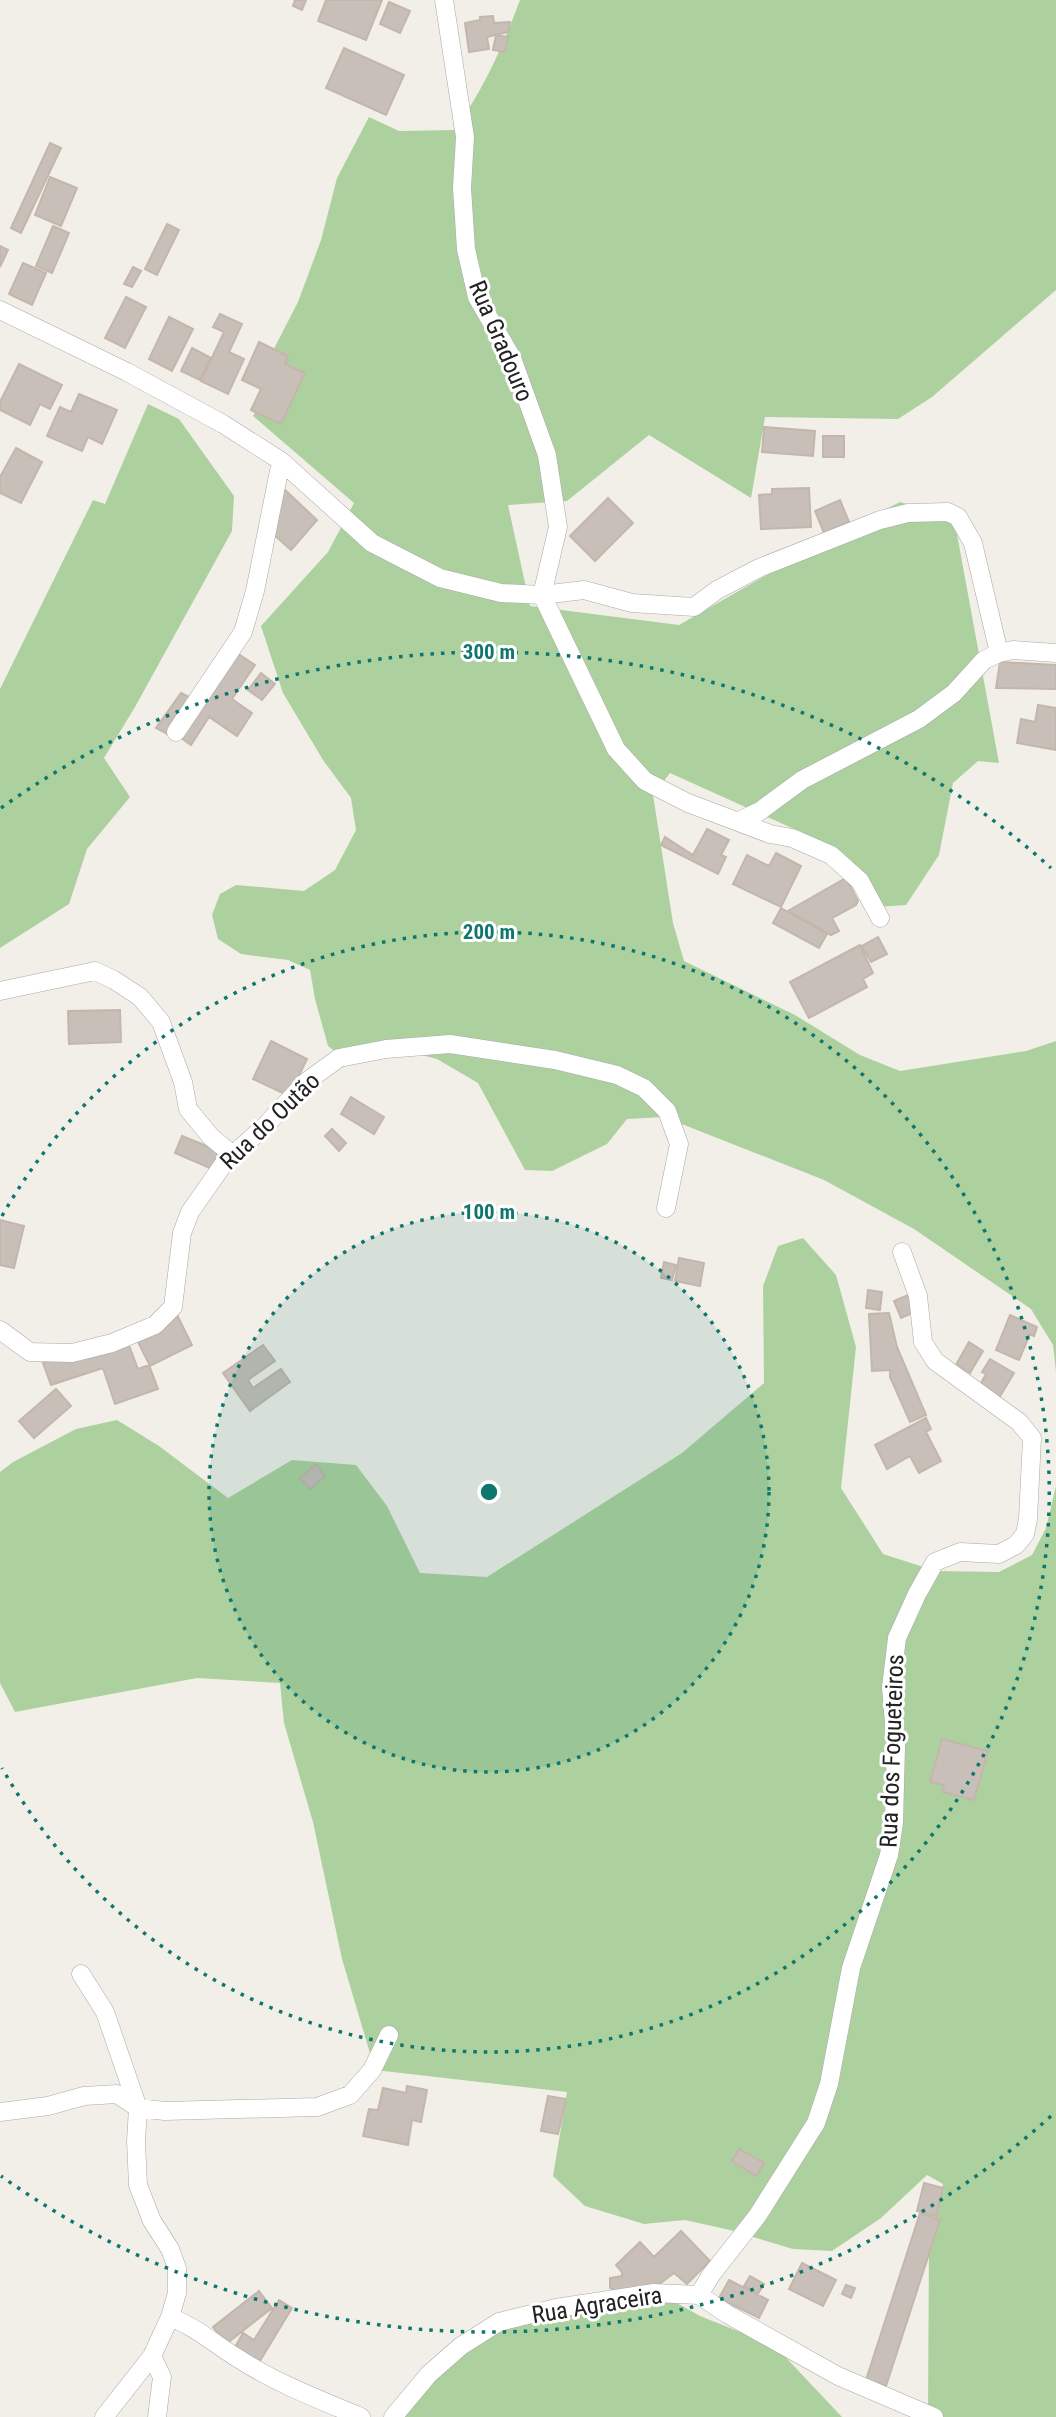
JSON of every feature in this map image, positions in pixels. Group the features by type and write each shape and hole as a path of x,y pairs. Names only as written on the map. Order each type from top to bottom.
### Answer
{"street":[{"name":"Rua Gradouro","path":"444,0 465,137 462,188 466,249 477,298 512,358 547,455 558,527 542,595"},
{"path":"0,310 127,372 223,424 281,461 372,543 440,578 501,593 542,595 584,590 632,603 694,607 717,590 760,568 880,520 908,513 948,512 958,517 973,543 999,653"},
{"path":"176,732 243,632 255,591 281,461"},
{"path":"542,595 616,749 645,781 688,803 770,834 792,838 831,855 860,881 880,918"},
{"path":"739,821 760,811 802,780 919,719 954,693 984,660 1013,650 1056,653"},
{"path":"0,991 95,971 140,997 161,1022 183,1082 188,1109 211,1137 233,1155"},
{"name":"Rua do Outão","path":"0,1330 30,1352 72,1353 112,1343 155,1325 173,1307 182,1233 190,1212 225,1162 266,1125 306,1082 339,1058 386,1049 450,1044 555,1060 617,1075 644,1088 667,1111 679,1144 666,1208"},
{"name":"Rua dos Fogueteiros","path":"699,2295 711,2275 758,2215 816,2123 829,2084 851,1968 889,1855 894,1823 895,1746 891,1687 897,1638 935,1562 960,1552 999,1554 1016,1545 1025,1534 1032,1438 1019,1422 935,1361 923,1342 918,1296 902,1252"},
{"path":"81,1974 105,2012 138,2108 138,2185 152,2221 170,2249 177,2268 177,2292 170,2317 152,2356 104,2417"},
{"path":"0,2112 48,2106 84,2096 117,2094 138,2108 234,2111 317,2108 350,2095 372,2070 389,2035"},
{"name":"Rua Agraceira","path":"393,2417 429,2374 461,2346 499,2322 556,2308 654,2293 699,2295 727,2314 838,2376 934,2417"},
{"path":"170,2317 192,2325 263,2374 361,2417"},
{"path":"152,2356 162,2377 157,2417"}],"green space":[{"path":"520,0 1056,0 1056,290 932,397 898,419 765,417 751,498 649,435 567,501 508,505 530,606 679,625 900,502 954,518 999,763 978,761 953,783 939,855 906,905 876,907 805,834 670,773 653,795 673,923 684,961 795,1015 860,1055 900,1071 1026,1051 1056,1041 1056,1372 1053,1345 1031,1309 914,1229 824,1180 664,1117 627,1119 607,1144 552,1171 525,1170 478,1083 437,1059 406,1051 346,1060 328,1046 310,970 288,960 241,954 218,939 212,915 220,894 236,885 304,891 335,870 356,830 351,798 323,760 283,693 261,626 328,552 354,503 253,416 275,379 265,366 298,302 321,240 337,178 369,117 399,131 454,130 492,68"},
{"path":"148,404 179,419 234,496 232,531 104,758 130,797 87,849 69,904 0,948 0,689 93,500 105,504"},
{"path":"803,1238 836,1275 856,1347 841,1488 883,1554 936,1571 999,1572 1032,1555 1046,1528 1056,1486 1056,2417 935,2417 928,2411 929,2240 943,2184 927,2175 881,2218 832,2251 793,2249 685,2220 644,2224 585,2206 553,2176 567,2092 375,2070 342,1959 313,1822 284,1723 280,1683 197,1678 15,1712 0,1683 0,1472 13,1462 76,1429 117,1420 159,1446 228,1498 292,1460 356,1465 387,1506 420,1573 487,1577 682,1453 764,1383 763,1286 778,1246"},
{"path":"661,2294 700,2316 775,2346 842,2417 395,2417 505,2314"}],"building":[{"path":"295,0 306,0 302,10 293,6"},
{"path":"326,0 382,0 366,40 318,21"},
{"path":"389,2 410,11 400,33 380,24"},
{"path":"493,16 494,23 510,22 508,32 487,37 489,49 469,52 465,23 480,20 480,17"},
{"path":"496,35 508,37 505,52 493,50"},
{"path":"344,48 404,75 386,115 326,88"},
{"path":"50,143 61,148 21,233 11,228"},
{"path":"50,177 77,188 61,226 35,215"},
{"path":"167,224 179,230 157,275 145,269"},
{"path":"53,226 69,233 52,273 36,266"},
{"path":"0,246 8,250 0,267"},
{"path":"23,263 46,273 32,305 9,294"},
{"path":"133,267 141,271 132,287 124,284"},
{"path":"126,297 146,307 125,348 105,338"},
{"path":"220,314 242,324 229,352 244,359 228,394 201,381 224,332 213,327"},
{"path":"169,317 193,329 172,371 149,359"},
{"path":"259,342 288,356 285,364 305,373 281,424 251,410 261,389 242,380"},
{"path":"192,348 211,358 200,380 181,371"},
{"path":"19,364 62,385 50,409 40,404 30,425 0,410 0,402"},
{"path":"79,394 117,410 102,444 88,437 82,451 47,436 60,407 71,412"},
{"path":"764,427 815,431 813,456 762,452"},
{"path":"823,436 844,436 844,457 823,457"},
{"path":"16,448 42,462 21,503 0,493 0,477"},
{"path":"283,488 317,520 291,550 272,533"},
{"path":"809,488 811,527 761,529 759,495 772,494 772,489"},
{"path":"608,498 633,523 595,561 570,536"},
{"path":"840,500 849,522 824,533 815,511"},
{"path":"234,651 255,665 232,699 252,713 237,736 209,717 191,745 177,735"},
{"path":"1000,662 1056,665 1056,689 996,688"},
{"path":"261,673 275,684 262,700 248,690"},
{"path":"181,693 195,700 171,736 156,728"},
{"path":"1038,705 1056,708 1056,750 1017,743 1021,719 1035,722"},
{"path":"707,829 729,840 721,855 726,857 718,874 661,845 665,837 693,855"},
{"path":"776,853 801,866 781,907 733,884 747,855 769,866"},
{"path":"846,878 858,901 856,905 832,918 839,931 831,935 788,911"},
{"path":"781,908 827,934 819,948 773,923"},
{"path":"878,937 887,954 871,962 862,946"},
{"path":"860,945 873,973 863,979 867,987 809,1018 790,982"},
{"path":"120,1010 121,1042 69,1044 68,1011"},
{"path":"271,1041 307,1059 289,1096 253,1079"},
{"path":"351,1097 384,1117 374,1134 341,1114"},
{"path":"332,1129 346,1143 339,1151 325,1136"},
{"path":"182,1136 219,1151 212,1169 175,1153"},
{"path":"0,1220 24,1226 14,1268 0,1265"},
{"path":"679,1258 704,1263 700,1286 675,1281"},
{"path":"664,1262 676,1265 672,1280 661,1278"},
{"path":"868,1290 882,1292 880,1310 866,1308"},
{"path":"908,1295 915,1312 901,1318 894,1301"},
{"path":"889,1313 897,1347 926,1415 910,1422 890,1377 890,1370 872,1371 869,1314"},
{"path":"177,1315 192,1345 150,1366 135,1336"},
{"path":"1010,1315 1037,1327 1034,1336 1030,1334 1019,1360 996,1350"},
{"path":"125,1335 138,1369 149,1365 158,1389 115,1404 103,1368 51,1385 43,1363"},
{"path":"969,1342 983,1351 970,1373 956,1365"},
{"path":"263,1345 275,1361 248,1380 253,1388 281,1369 290,1382 250,1411 223,1373"},
{"path":"990,1359 1014,1373 996,1403 976,1392 986,1374 982,1372"},
{"path":"56,1389 71,1406 34,1438 19,1421"},
{"path":"926,1418 931,1429 926,1432 941,1461 919,1473 910,1456 887,1469 875,1445"},
{"path":"316,1464 325,1476 310,1489 300,1478"},
{"path":"942,1739 988,1751 974,1800 942,1792 944,1785 930,1782"},
{"path":"407,2086 427,2090 421,2122 412,2120 408,2145 363,2136 369,2109 378,2110 383,2088 406,2093"},
{"path":"548,2096 566,2099 558,2134 541,2131"},
{"path":"739,2149 764,2163 756,2176 732,2161"},
{"path":"924,2183 943,2188 936,2216 917,2211"},
{"path":"920,2213 940,2220 886,2386 866,2380"},
{"path":"681,2231 710,2261 687,2284 674,2273 658,2285 618,2291 610,2288 610,2278 622,2276 616,2265 640,2242 654,2257"},
{"path":"802,2263 836,2280 823,2306 789,2289"},
{"path":"750,2276 764,2284 758,2294 744,2286"},
{"path":"729,2280 768,2300 759,2318 719,2298"},
{"path":"846,2285 855,2288 851,2298 842,2294"},
{"path":"259,2291 272,2308 226,2344 213,2327"},
{"path":"279,2300 292,2308 258,2364 234,2349 243,2333 254,2340"}]}
